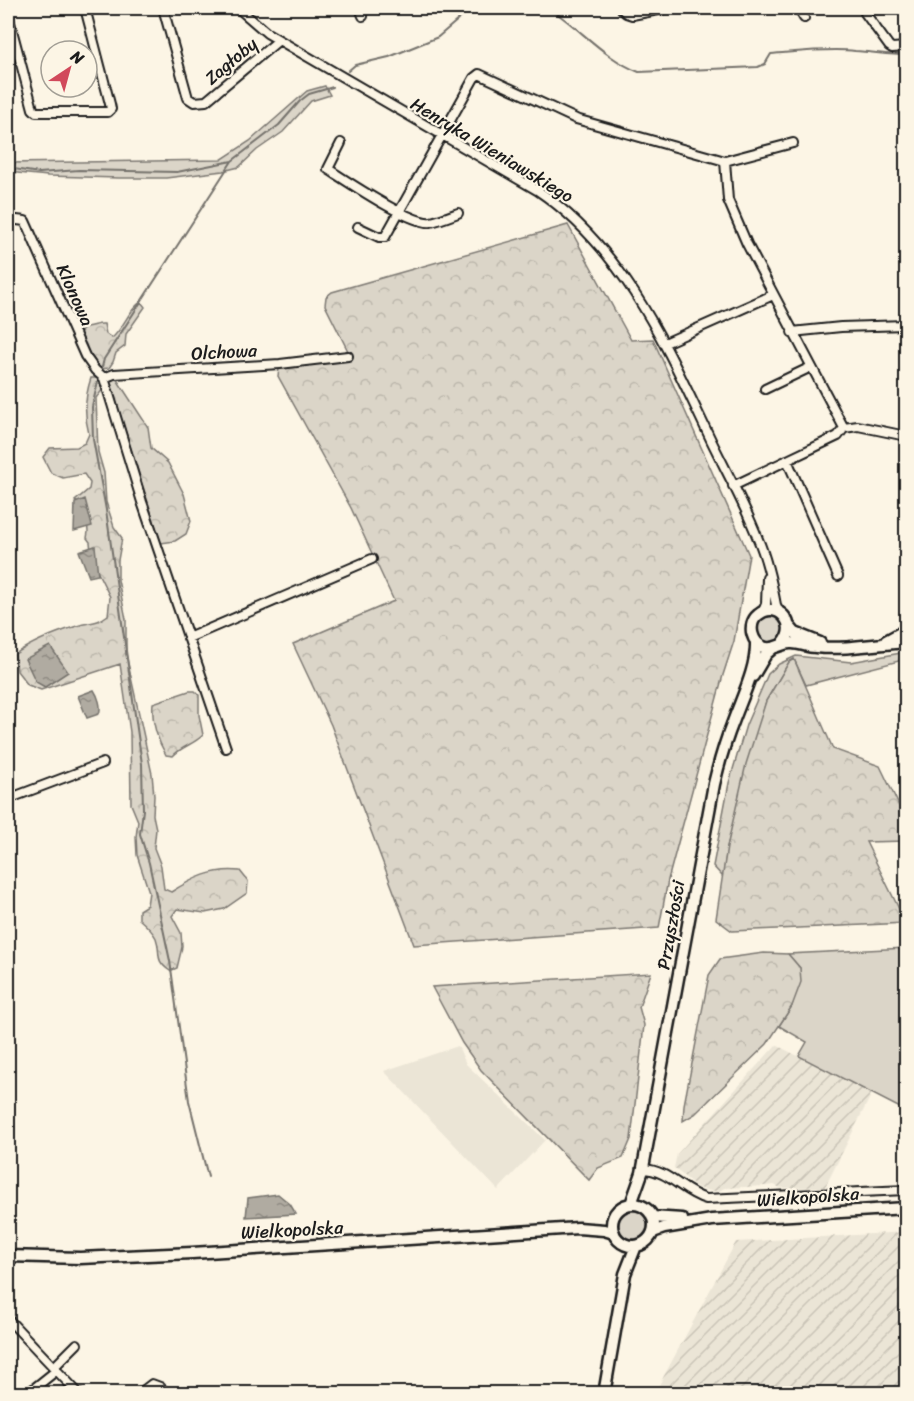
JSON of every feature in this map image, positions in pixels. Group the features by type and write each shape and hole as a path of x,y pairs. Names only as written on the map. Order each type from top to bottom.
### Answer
{"main road":[{"path":"831,647 803,637 790,627 785,616 780,613 769,610 763,612 754,619 752,625 756,642 766,648 792,642 814,647 831,647 849,647 906,642"},
{"path":"783,644 790,627"},
{"path":"880,644 906,630"},
{"name":"Przyszłości","path":"631,1204 643,1171 712,794 726,741 746,687 756,642"},
{"name":"Przyszłości","path":"746,687 772,648"},
{"name":"Przyszłości","path":"643,1171 645,1207"},
{"path":"623,1244 636,1246 648,1240 653,1232 652,1216 645,1207 631,1204 619,1209 614,1218 612,1226 614,1233 623,1244 625,1274"},
{"name":"Wielkopolska","path":"653,1232 663,1227 712,1220 906,1208"},
{"name":"Wielkopolska","path":"652,1216 665,1219 712,1220"},
{"name":"Wielkopolska","path":"578,1228 614,1218"},
{"name":"Wielkopolska","path":"8,1256 80,1258 578,1228 614,1233"},
{"path":"604,1394 625,1274 636,1246"}],"street":[{"path":"8,15 34,111 38,113 105,113 110,110 110,104 85,8"},
{"name":"Zagłoby","path":"163,8 188,98 194,102 206,101 279,40"},
{"name":"Henryka Wieniawskiego","path":"238,8 267,33 554,201 593,237 619,269 664,343 758,538 780,613"},
{"path":"621,8 626,14 632,15 669,8"},
{"path":"798,8 804,18"},
{"path":"865,13 889,46 906,47"},
{"path":"358,227 379,237 385,237 441,135 474,78 479,74 576,119 724,162 793,143"},
{"path":"341,143 328,169 399,212 430,222 458,213"},
{"path":"724,162 728,200 773,295 844,428"},
{"name":"Klonowa","path":"8,219 25,221 85,356 104,378"},
{"path":"664,343 773,295"},
{"path":"792,332 841,327 906,325"},
{"name":"Olchowa","path":"104,378 114,374 280,364 348,356"},
{"path":"765,389 811,367"},
{"path":"104,378 124,447 226,748"},
{"path":"733,486 838,436 844,428 858,426 906,436"},
{"path":"787,460 838,576"},
{"path":"188,638 372,559"},
{"name":"Henryka Wieniawskiego","path":"763,612 766,604 767,567"},
{"path":"8,799 103,762"},
{"path":"643,1171 660,1172 684,1190 706,1199 906,1190"},
{"path":"8,1319 79,1394"},
{"path":"27,1394 55,1369 77,1344"},
{"path":"138,1394 152,1384 160,1387 167,1394"}],"shaded area":[{"path":"776,1045 872,1093 825,1187 781,1188 774,1185 724,1188 720,1191 698,1188 674,1168 677,1154"},
{"path":"458,1046 466,1064 545,1140 498,1190 384,1071"},
{"path":"906,1232 906,1393 648,1393 658,1387 736,1242"}],"green space":[{"path":"325,86 330,95 311,101 283,132 257,150 239,167 166,178 48,176 8,172 8,163 221,160 250,141 307,91"},
{"path":"568,225 631,340 653,339 749,555 734,641 668,880 659,928 414,945 331,725 293,644 394,601 351,508 278,376 279,369 283,366 352,359 325,305 326,297 332,292"},
{"path":"141,302 145,307 126,334 125,346 116,353 109,368 100,369 93,364 80,333 85,327 104,324 106,334 112,338"},
{"path":"91,378 99,378 104,388 96,398 98,452 104,473 106,502 114,527 122,538 118,560 118,580 126,619 126,654 152,774 153,815 156,829 154,848 161,866 164,889 171,892 195,878 230,870 240,871 248,881 247,893 224,909 205,913 177,909 172,916 181,933 182,947 177,968 170,971 161,963 156,938 139,919 139,910 147,905 149,892 137,855 138,821 131,804 130,732 120,664 41,690 28,685 17,671 15,654 22,649 53,635 96,622 108,615 110,597 92,561 90,542 87,538 86,508 75,501 89,489 90,483 84,474 63,478 51,473 43,457 50,448 77,447 85,443 89,434 86,406"},
{"path":"116,378 148,427 151,448 168,463 184,494 191,521 186,534 175,541 161,543 111,386 110,382"},
{"path":"770,615 780,619 784,629 780,639 770,643 760,639 756,629 760,619"},
{"path":"901,653 899,661 806,685 794,659 789,662 766,701 727,847 723,877 713,866 729,783 746,725 768,674 779,664 796,656 851,662"},
{"path":"794,659 833,749 880,766 906,820 906,841 866,842 906,923 732,931 716,919 727,847 746,764 766,701 789,662"},
{"path":"195,691 199,695 199,715 203,735 173,756 166,755 155,730 153,703"},
{"path":"906,948 906,1111 799,1056 807,1042 779,1026 792,1006 800,968 788,954"},
{"path":"764,953 788,954 800,968 801,982 792,1006 767,1044 695,1114 683,1121 684,1105 709,975 720,959"},
{"path":"651,973 639,1007 644,1025 631,1139 623,1158 598,1168 589,1180 481,1070 462,1043 432,987"},
{"path":"633,1211 643,1215 647,1225 643,1235 633,1239 623,1235 619,1225 623,1215"}],"water":[{"path":"85,499 92,526 74,531 75,503"},
{"path":"95,546 98,575 89,577 79,551"},
{"path":"50,646 68,672 45,687 36,682 25,659"},
{"path":"94,690 100,711 99,714 87,718 78,696"},
{"path":"278,1194 290,1204 296,1214 246,1217 248,1198"}],"waterway":[{"path":"348,71 355,65 389,57 438,37 466,13 495,8"},
{"path":"549,8 615,59 639,72 758,67 765,64 771,54 813,51 845,50 906,55"},
{"path":"8,168 39,173 79,170 177,172 232,161 279,125 309,94 333,87"},
{"path":"101,371 104,359 232,161"},
{"path":"99,377 92,407 93,439 106,510 142,764 143,810 140,834 149,863 170,961 189,1101 208,1177"}]}
